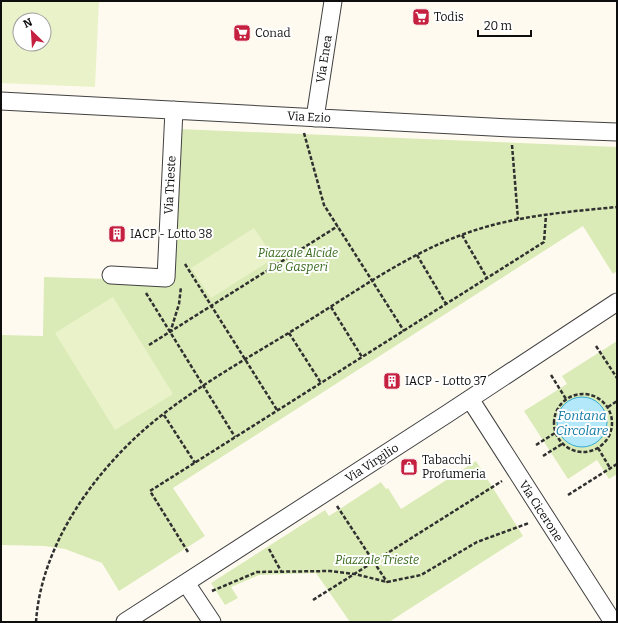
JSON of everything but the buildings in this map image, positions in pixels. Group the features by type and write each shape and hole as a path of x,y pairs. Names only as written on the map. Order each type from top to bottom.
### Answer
{"street":[{"name":"Via Enea","path":"315,118 333,1"},
{"name":"Via Ezio","path":"1,100 315,118 617,132"},
{"name":"Via Trieste","path":"111,275 166,278 174,110"},
{"name":"Via Virgilio","path":"125,622 617,302"},
{"name":"Via Cicerone","path":"470,399 613,622"},
{"path":"186,583 212,622"}],"path":[{"path":"304,130 324,204 404,331"},
{"path":"512,140 518,219"},
{"path":"36,622 39,596 49,564 59,539 69,521 86,496 122,451 164,414 204,386 373,281 417,255 462,234 518,219 617,207"},
{"path":"188,552 150,491 544,242 546,215"},
{"path":"149,345 338,226"},
{"path":"462,234 487,278"},
{"path":"417,255 446,304"},
{"path":"183,270 184,263 277,410"},
{"path":"135,277 235,437"},
{"path":"170,333 180,304 182,283"},
{"path":"331,307 362,357"},
{"path":"289,333 321,383"},
{"path":"596,346 617,378"},
{"path":"551,375 566,399"},
{"path":"575,395 589,395 601,400 608,407 612,416 612,425 606,442 598,448 582,453 574,452 562,444 555,433 554,419 556,411 566,399 575,395"},
{"path":"608,407 617,401"},
{"path":"164,414 195,463"},
{"path":"536,444 555,433"},
{"path":"543,456 562,444"},
{"path":"598,448 610,468"},
{"path":"568,495 617,464"},
{"path":"313,600 502,481"},
{"path":"334,502 387,582"},
{"path":"211,591 257,572 330,571 355,574 387,582 421,575 477,542 529,523"},
{"path":"266,545 282,571"}],"green space":[{"path":"1,1 99,1 95,87 1,83"},
{"name":"Piazzale Alcide De Gasperi","path":"178,129 617,147 617,271 613,274 583,226 173,488 205,536 119,591 102,563 65,549 44,546 1,545 1,335 43,336 44,277 171,281"},
{"path":"254,228 274,258 211,298 191,268"},
{"path":"113,297 173,394 115,430 55,333"},
{"path":"617,341 617,474 609,479 597,460 568,479 524,411 567,384 562,376"},
{"name":"Piazzale Trieste","path":"476,461 523,536 389,622 350,622 316,573 259,575 231,587 238,598 225,605 211,583 325,510 329,516 381,482 386,489 388,488 401,509"}],"water":[{"name":"Fontana Circolare","path":"582,397 592,399 600,404 605,412 607,422 605,432 600,440 592,445 582,447 572,445 564,440 559,432 557,422 559,412 564,404 572,399"}],"place":[{"name":"Todis","path":"421,17"},
{"name":"Conad","path":"242,33"},
{"name":"IACP - Lotto 38","path":"117,234"},
{"name":"IACP - Lotto 37","path":"392,381"},
{"name":"Tabacchi Profumeria","path":"409,467"}]}
